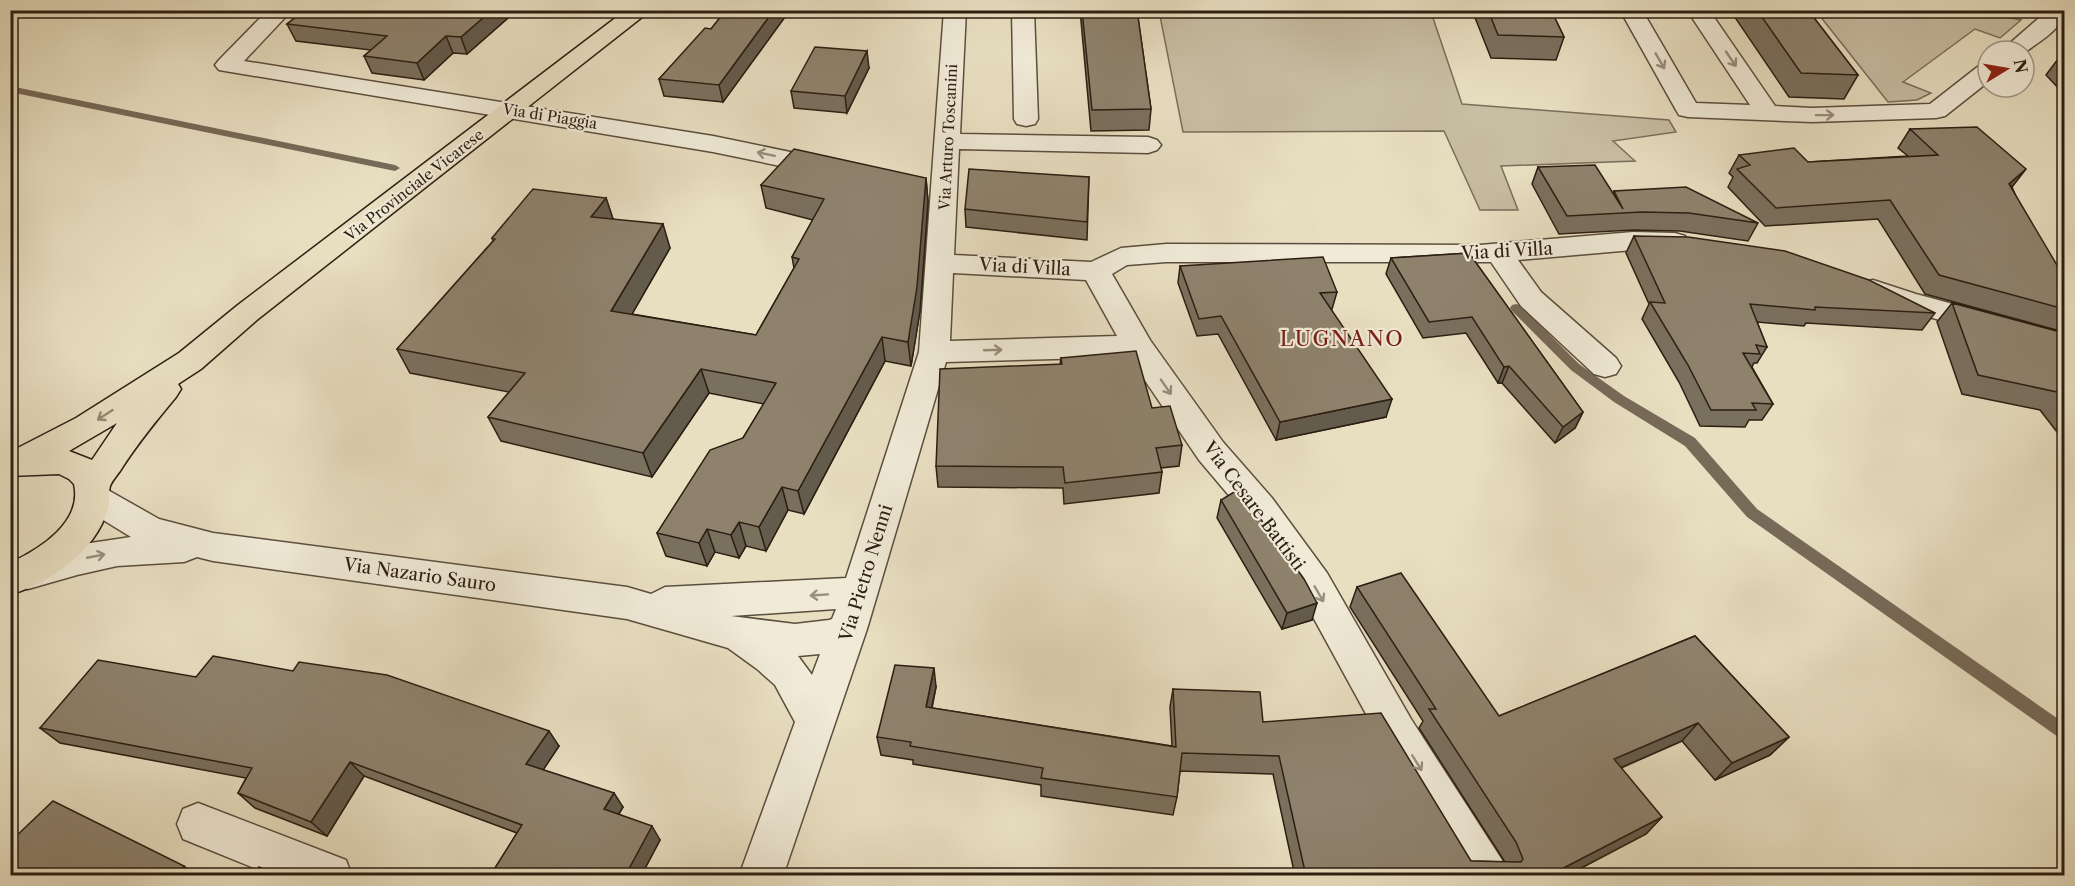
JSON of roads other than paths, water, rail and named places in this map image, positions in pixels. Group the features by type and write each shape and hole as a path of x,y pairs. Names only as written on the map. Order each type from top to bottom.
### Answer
{"main road":[{"name":"Via Provinciale Vicarese","path":"13,466 88,426 190,360 640,10"},
{"name":"Via Provinciale Vicarese","path":"15,578 51,558 76,535 90,512 94,491 124,437 190,360"},
{"path":"13,466 45,461 70,464 87,474 94,491"}],"street":[{"name":"Via di Piaggia","path":"280,10 227,65 713,144 856,175"},
{"name":"Via Arturo Toscanini","path":"939,263 934,194 947,141 955,10"},
{"path":"1023,10 1026,119"},
{"path":"1630,10 1688,110 1853,114 1936,111 1976,79"},
{"path":"1698,10 1767,112"},
{"path":"2028,39 2049,23 2060,10"},
{"path":"947,141 1148,145"},
{"name":"Via di Villa","path":"939,263 1096,271 1121,257 1166,253 1499,253 1633,242 1701,244"},
{"path":"1499,253 1531,299 1605,366"},
{"name":"Via Pietro Nenni","path":"761,876 861,592 934,352 939,263"},
{"name":"Via Cesare Battisti","path":"1096,271 1138,346 1212,451 1260,508 1314,584 1397,732 1486,876"},
{"path":"1850,281 1906,301 2064,344"},
{"path":"934,352 1138,346"},
{"name":"Via Nazario Sauro","path":"94,491 149,530 213,547 627,603 736,634 795,640 832,636 848,629"},
{"name":"Via Nazario Sauro","path":"15,578 77,560 117,552 213,547"},
{"name":"Via Nazario Sauro","path":"627,603 713,602 861,592"},
{"name":"Via Nazario Sauro","path":"736,634 778,660 790,671 798,683 816,724"},
{"path":"198,824 330,876"}],"waterway":[{"path":"10,89 395,168"},
{"path":"1516,308 1575,367 1619,399 1690,442 1752,513 2064,732"}],"district":[{"name":"LUGNANO","path":"1342,338"}]}
